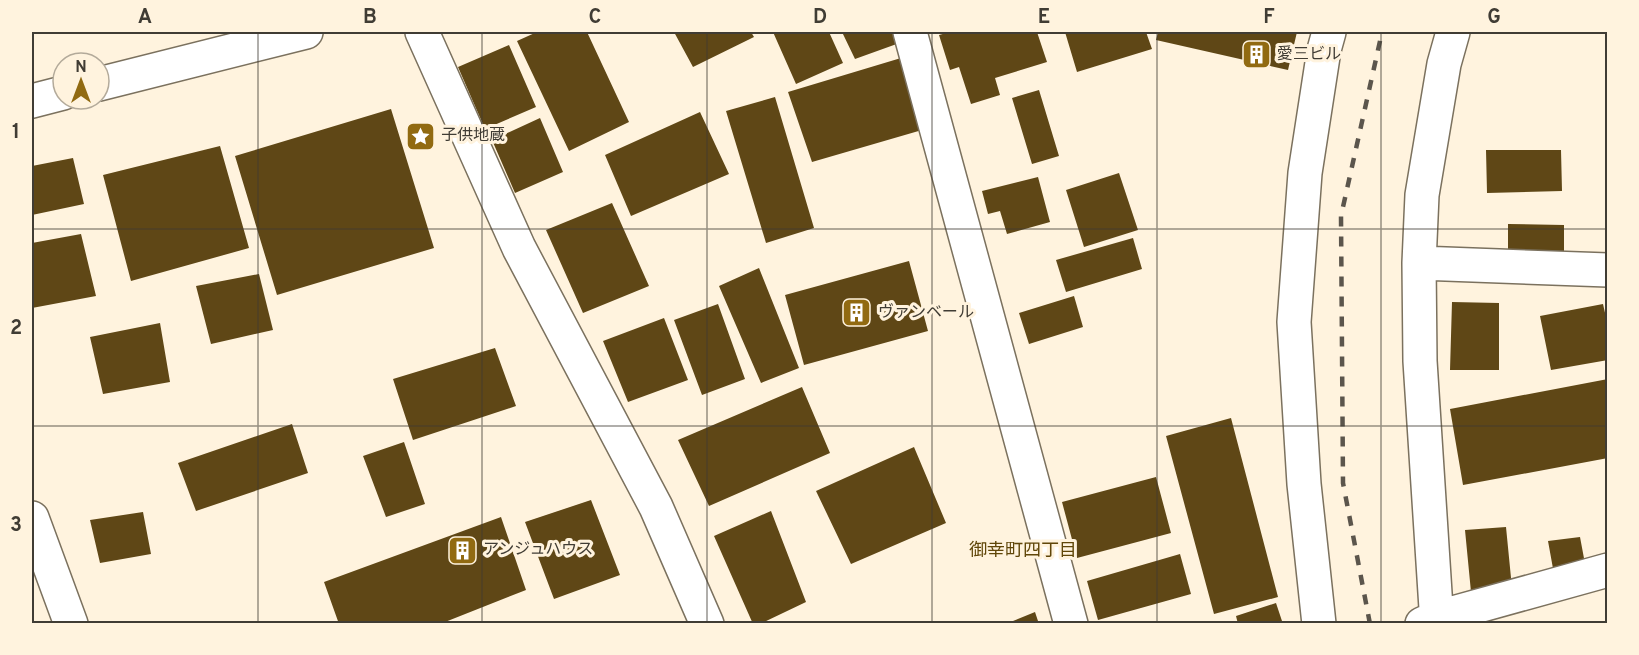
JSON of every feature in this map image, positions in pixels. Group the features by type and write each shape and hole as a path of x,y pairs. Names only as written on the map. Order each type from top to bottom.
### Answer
{"street":[{"path":"111,81 306,32"},
{"path":"422,32 519,248 656,507 707,624"},
{"path":"910,32 1071,624"},
{"path":"1319,624 1304,484 1294,322 1305,173 1324,50 1329,32"},
{"path":"1452,32 1444,64 1422,195 1419,263 1420,362 1431,622 1608,570"},
{"path":"32,101 51,96"},
{"path":"1419,263 1608,270"},
{"path":"32,518 71,624"}],"building":[{"path":"537,32 587,32 629,122 569,151 517,41"},
{"path":"674,32 751,32 754,37 693,67"},
{"path":"773,32 829,32 843,63 796,84"},
{"path":"842,32 901,32 905,41 855,59"},
{"path":"950,32 1037,32 1047,62 995,78 1000,95 971,104 959,67 950,70 939,35"},
{"path":"1065,32 1146,32 1152,49 1077,72"},
{"name":"愛三ビル","path":"1158,32 1297,32 1288,70 1156,40"},
{"path":"509,45 536,107 485,129 458,67"},
{"path":"901,58 922,130 812,162 788,92"},
{"path":"1039,90 1059,156 1032,164 1012,98"},
{"path":"775,97 814,228 766,243 726,111"},
{"path":"391,109 434,248 277,295 235,156"},
{"path":"700,112 729,174 631,216 605,155"},
{"path":"540,118 563,172 515,193 492,140"},
{"path":"220,146 249,248 131,281 103,175"},
{"path":"1486,150 1561,150 1562,191 1487,193"},
{"path":"73,158 84,204 32,215 32,166"},
{"path":"1119,173 1138,230 1084,247 1066,190"},
{"path":"1038,177 1050,222 1007,234 1000,211 988,214 982,191"},
{"path":"612,203 649,286 583,313 546,230"},
{"path":"1508,224 1564,225 1564,264 1508,261"},
{"path":"81,234 96,296 32,308 32,243"},
{"path":"1133,238 1142,269 1066,292 1056,260"},
{"name":"ヴァンベール","path":"909,261 928,331 804,365 785,295"},
{"path":"759,268 799,368 761,383 719,286"},
{"path":"259,274 273,330 211,344 196,286"},
{"path":"1074,296 1083,327 1029,344 1019,313"},
{"path":"1452,302 1499,303 1499,370 1450,370"},
{"path":"718,304 745,379 702,395 674,320"},
{"path":"1603,304 1608,326 1608,360 1551,370 1540,316"},
{"path":"664,318 688,380 628,402 603,341"},
{"path":"160,323 170,382 103,394 90,337"},
{"path":"495,348 516,406 413,440 393,379"},
{"path":"1608,379 1608,458 1463,485 1450,409"},
{"path":"802,387 830,453 709,506 678,440"},
{"path":"1231,418 1278,597 1214,614 1166,436"},
{"path":"292,424 308,473 196,511 178,463"},
{"path":"404,442 425,504 386,517 363,456"},
{"path":"914,447 946,523 851,564 816,491"},
{"path":"1156,477 1171,533 1077,558 1062,502"},
{"path":"591,500 620,575 554,599 525,522"},
{"path":"771,511 806,602 760,624 753,624 714,536"},
{"path":"143,512 151,554 100,563 90,520"},
{"name":"アンジュハウス","path":"501,517 526,590 440,624 339,624 324,582"},
{"path":"1506,527 1512,588 1471,592 1465,530"},
{"path":"1580,537 1586,569 1554,574 1548,541"},
{"path":"1180,554 1191,594 1098,620 1087,581"},
{"path":"1276,603 1283,624 1238,624 1236,616"},
{"path":"1035,612 1039,624 1008,624 1008,623"}],"railway":[{"path":"1370,624 1343,483 1341,216 1382,32"}],"place":[{"name":"愛三ビル","path":"1256,55"},
{"name":"子供地蔵","path":"420,136"},
{"name":"ヴァンベール","path":"857,313"},
{"name":"アンジュハウス","path":"462,550"}],"district":[{"name":"御幸町四丁目","path":"1023,551"}]}
